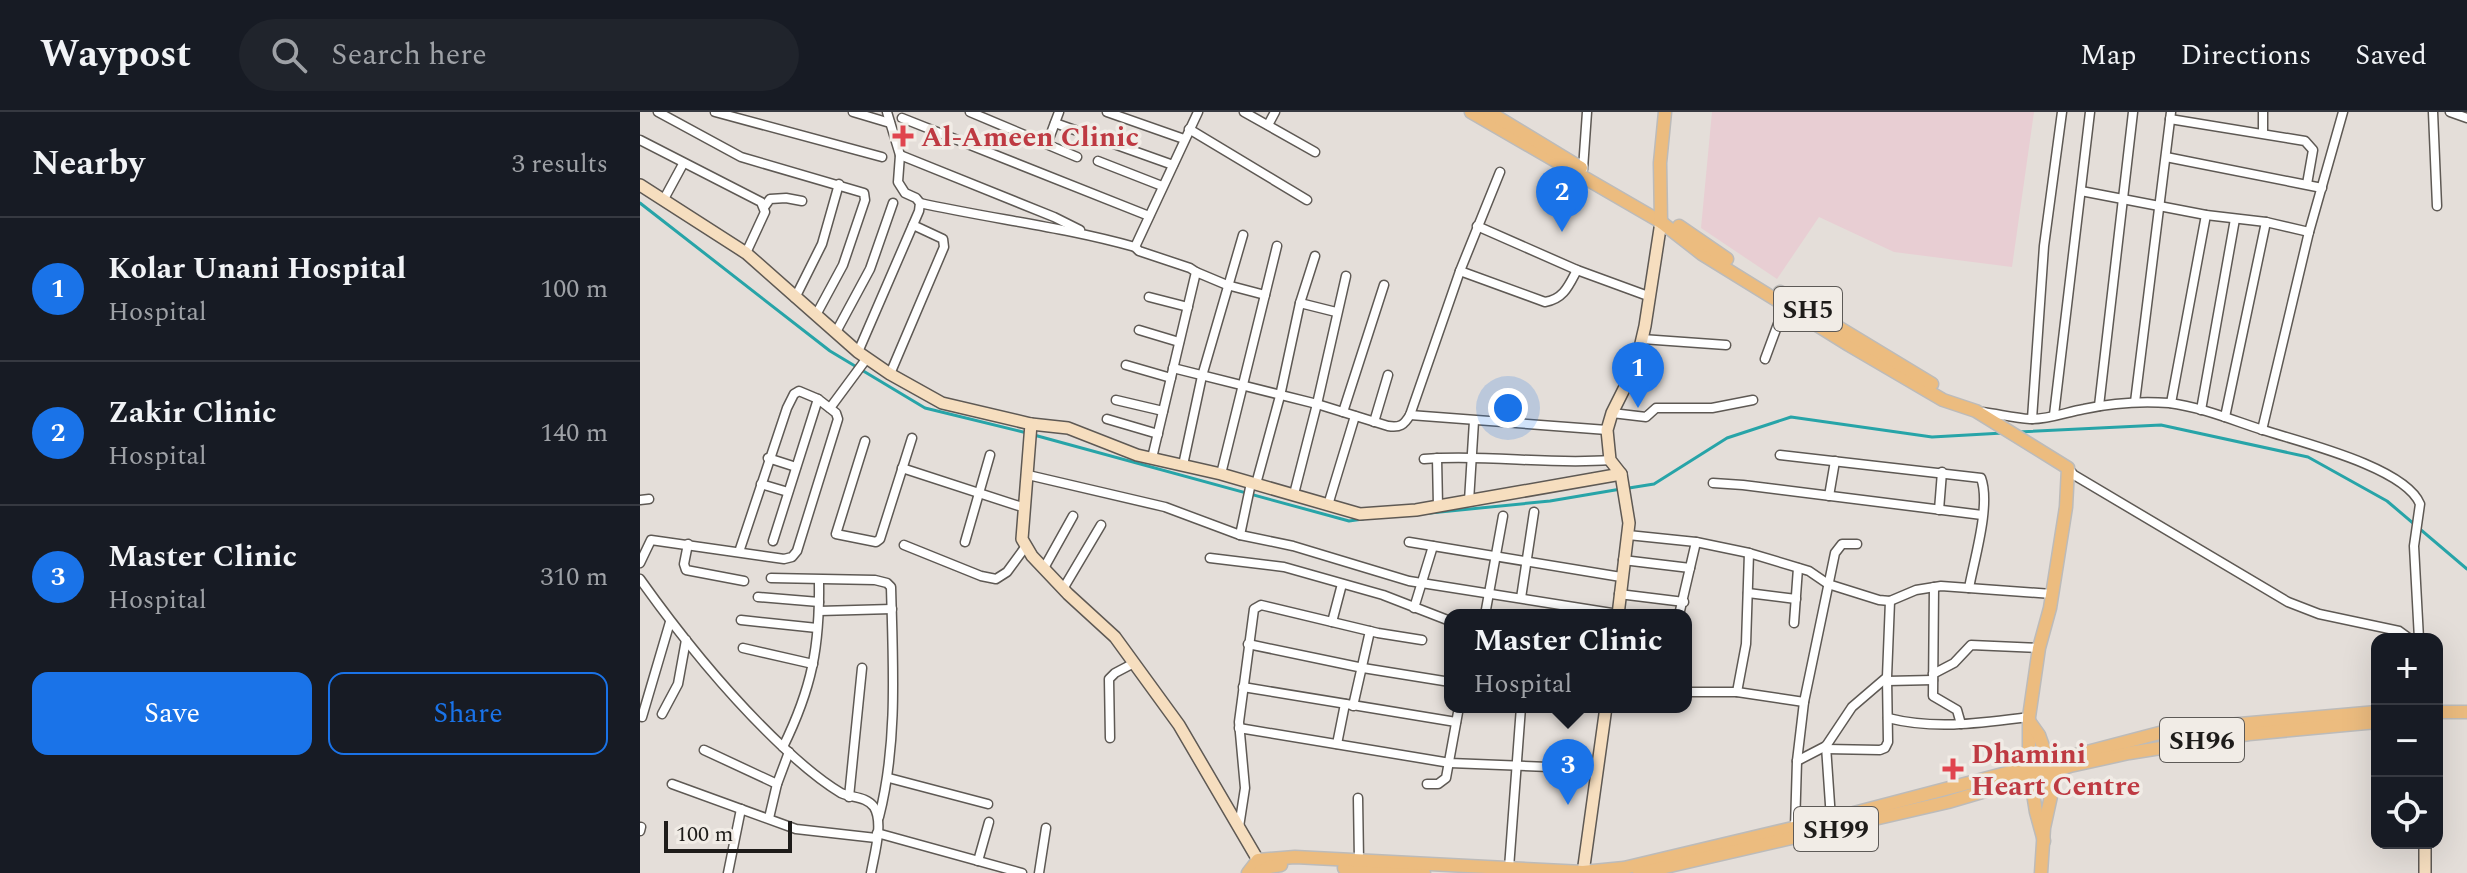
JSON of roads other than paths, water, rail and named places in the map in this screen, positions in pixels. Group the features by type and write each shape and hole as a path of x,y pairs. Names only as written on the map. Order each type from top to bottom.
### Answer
{"main road":[{"path":"1471,112 1661,218"},
{"path":"1489,112 1661,218"},
{"path":"1661,218 1660,163 1665,112"},
{"name":"SH5","path":"1661,218 1702,254 1785,305 1943,400 1979,414 2068,468"},
{"name":"SH5","path":"1661,218 1886,355 1948,394 1956,403"},
{"path":"2044,841 2030,774 2029,719 2066,507 2068,468"},
{"path":"2443,712 2467,712"},
{"name":"SH96","path":"2030,774 2171,730 2371,713"},
{"path":"2029,719 2039,735 2066,762 2051,796 2044,828 2041,873"},
{"name":"SH96","path":"2066,762 2249,734 2371,723"},
{"path":"2039,735 2050,767 2051,796"},
{"name":"SH99","path":"1639,873 1917,810 2006,785 2030,774"},
{"name":"SH99","path":"1258,866 1295,857 1583,873 1624,868 2030,774"},
{"path":"2006,785 2022,786 2034,799"},
{"path":"1248,873 1258,866 1289,865 1424,873"}],"street":[{"path":"658,112 741,157 864,193 865,200 843,265 816,315"},
{"path":"715,112 882,157"},
{"path":"853,112 890,123"},
{"path":"887,112 900,155 898,182 905,193 920,203 990,219 1086,233 1135,247 1227,285 1265,295"},
{"path":"970,112 1077,157"},
{"path":"1047,144 1059,112"},
{"path":"1107,112 1184,139"},
{"path":"1244,112 1315,152"},
{"path":"1268,125 1275,112"},
{"path":"1583,169 1587,112"},
{"path":"2032,419 2044,246 2062,112"},
{"path":"2054,415 2090,112"},
{"path":"2099,406 2133,112"},
{"path":"2263,112 2263,133"},
{"path":"2262,430 2309,232 2343,112"},
{"path":"2433,112 2437,206"},
{"path":"1135,247 1194,113"},
{"path":"2453,113 2467,118"},
{"path":"895,138 903,115 1149,216"},
{"path":"2135,402 2171,116 2310,143 2313,150 2307,184"},
{"path":"1055,123 1173,165"},
{"path":"1189,129 1307,200"},
{"path":"640,140 765,206"},
{"path":"900,155 1086,233"},
{"path":"2166,157 2322,188"},
{"path":"1098,161 1162,186"},
{"path":"664,199 683,164"},
{"path":"1126,365 1202,376 1317,404 1374,422 1396,427 1405,424 1460,271 1500,172"},
{"path":"795,298 822,244 839,184"},
{"path":"640,185 746,253 863,358 942,403 1030,427 1068,428 1152,458 1221,474 1252,486 1294,494 1360,514 1374,515 1438,506 1621,477"},
{"path":"2081,191 2309,232"},
{"path":"746,253 770,199 802,201"},
{"path":"836,332 870,269 893,203"},
{"path":"830,408 863,358 920,203"},
{"path":"2171,403 2206,215"},
{"path":"1618,609 1629,523 1621,477 1610,460 1607,430 1636,365 1661,218"},
{"path":"2201,410 2235,219"},
{"path":"2225,417 2266,222"},
{"path":"890,374 944,247 943,239 913,225"},
{"path":"1477,226 1577,270 1648,296"},
{"path":"1183,465 1202,376 1243,235"},
{"path":"1221,474 1277,246"},
{"path":"1240,535 1280,396 1300,303 1315,256"},
{"path":"1460,271 1545,302 1562,296 1577,270"},
{"path":"1152,458 1196,272"},
{"path":"1294,494 1346,276"},
{"path":"1343,412 1384,285"},
{"path":"1149,297 1188,307"},
{"path":"1300,303 1336,312"},
{"path":"1765,359 1785,305"},
{"path":"1139,330 1179,342"},
{"path":"1642,339 1726,345"},
{"path":"1374,422 1388,375"},
{"path":"640,563 651,540 784,559 792,557 797,551 838,419 836,413 818,399 799,391 794,394 768,458 739,552"},
{"path":"773,541 818,399"},
{"path":"1116,400 1163,411"},
{"path":"1612,413 1646,417 1656,408 1712,408 1753,400"},
{"path":"1979,414 2032,419 2099,406 2135,402 2171,403 2225,417 2353,459 2390,476 2418,499 2414,546 2419,633"},
{"path":"1410,415 1607,430"},
{"path":"1328,505 1355,416"},
{"path":"1107,419 1158,434"},
{"path":"1469,501 1474,421"},
{"path":"1030,427 1022,539 1063,589 1115,637 1179,725 1258,866"},
{"path":"865,441 836,534 876,542 880,539 912,438"},
{"path":"965,542 990,455"},
{"path":"1780,455 1981,478 1984,484 1982,515 1969,588"},
{"path":"768,458 796,467"},
{"path":"1437,458 1438,506"},
{"path":"1424,459 1573,463 1610,460"},
{"path":"1829,496 1835,461"},
{"path":"902,468 1025,508"},
{"path":"2068,468 2074,475 2288,602 2319,614 2402,633"},
{"path":"1939,510 1942,472"},
{"path":"1028,475 1165,507 1240,535 1293,546 1367,570 1423,583 1588,609"},
{"path":"1713,483 1982,515"},
{"path":"761,484 788,492"},
{"path":"1521,598 1534,512"},
{"path":"1044,568 1073,516"},
{"path":"1486,609 1503,516"},
{"path":"1063,589 1101,525"},
{"path":"1628,535 1696,542 1749,553 1798,568 1828,584 1890,601 1916,590 1934,587 2052,594"},
{"path":"1409,542 1621,577"},
{"path":"1681,609 1696,542"},
{"path":"688,544 684,564 686,570 744,581"},
{"path":"1795,828 1797,761 1804,702 1828,584 1838,548 1842,544 1857,544"},
{"path":"904,545 996,579 1007,572 1026,546"},
{"path":"1414,608 1433,546"},
{"path":"1737,692 1746,644 1749,553"},
{"path":"1210,558 1284,567 1383,595 1444,619"},
{"path":"1623,560 1690,568"},
{"path":"1794,623 1798,568"},
{"path":"771,578 875,580 891,587 889,778 878,822 871,873"},
{"path":"640,579 670,622 786,750 832,788 849,797 867,800 875,809 878,822"},
{"path":"769,818 786,750 812,677 819,581"},
{"path":"1332,622 1342,584"},
{"path":"1934,587 1933,696 1957,710 1961,724"},
{"path":"1748,593 1796,599"},
{"path":"1619,594 1684,602"},
{"path":"758,597 819,606 892,609"},
{"path":"1797,761 1826,748 1885,748 1888,742 1890,601"},
{"path":"1239,828 1245,788 1239,728 1254,609 1258,606 1422,640"},
{"path":"741,620 817,628"},
{"path":"642,717 670,622"},
{"path":"1337,744 1363,668 1370,631"},
{"path":"662,714 678,684 686,640"},
{"path":"1248,644 1444,681"},
{"path":"1831,819 1826,748 1852,707 1887,679 1933,677 1954,663 1971,645 2039,648"},
{"path":"743,648 813,664"},
{"path":"1110,738 1109,679 1134,663"},
{"path":"849,797 862,668"},
{"path":"1243,687 1456,722"},
{"path":"1692,692 1737,692 1804,702"},
{"path":"1427,784 1443,781 1450,763 1458,713"},
{"path":"1509,868 1520,713"},
{"path":"1583,873 1605,713"},
{"path":"1888,718 1917,725 2029,719"},
{"path":"1239,728 1450,763 1598,769"},
{"path":"704,750 777,784"},
{"path":"889,778 988,804"},
{"path":"672,784 796,829 876,836 1022,873"},
{"path":"1358,798 1359,861"},
{"path":"728,873 741,809"},
{"path":"978,861 989,822"},
{"path":"1039,873 1046,828"},
{"path":"2425,849 2425,873"}],"waterway":[{"path":"640,203 830,351 925,408 1027,433"},
{"path":"1629,488 1654,484 1727,438 1791,417 1932,437 2003,433"},
{"path":"2018,432 2161,425 2308,457 2387,501 2467,569"},
{"path":"1034,435 1349,521 1363,519"},
{"path":"1430,513 1550,501 1621,489"}],"place":[{"name":"Al-Ameen Clinic","path":"903,136"},
{"name":"Zakir Clinic","path":"1562,232"},
{"name":"Kolar Unani Hospital","path":"1638,408"},
{"name":"Dhamini Heart Centre","path":"1953,769"},
{"name":"Master Clinic","path":"1568,805"}]}
